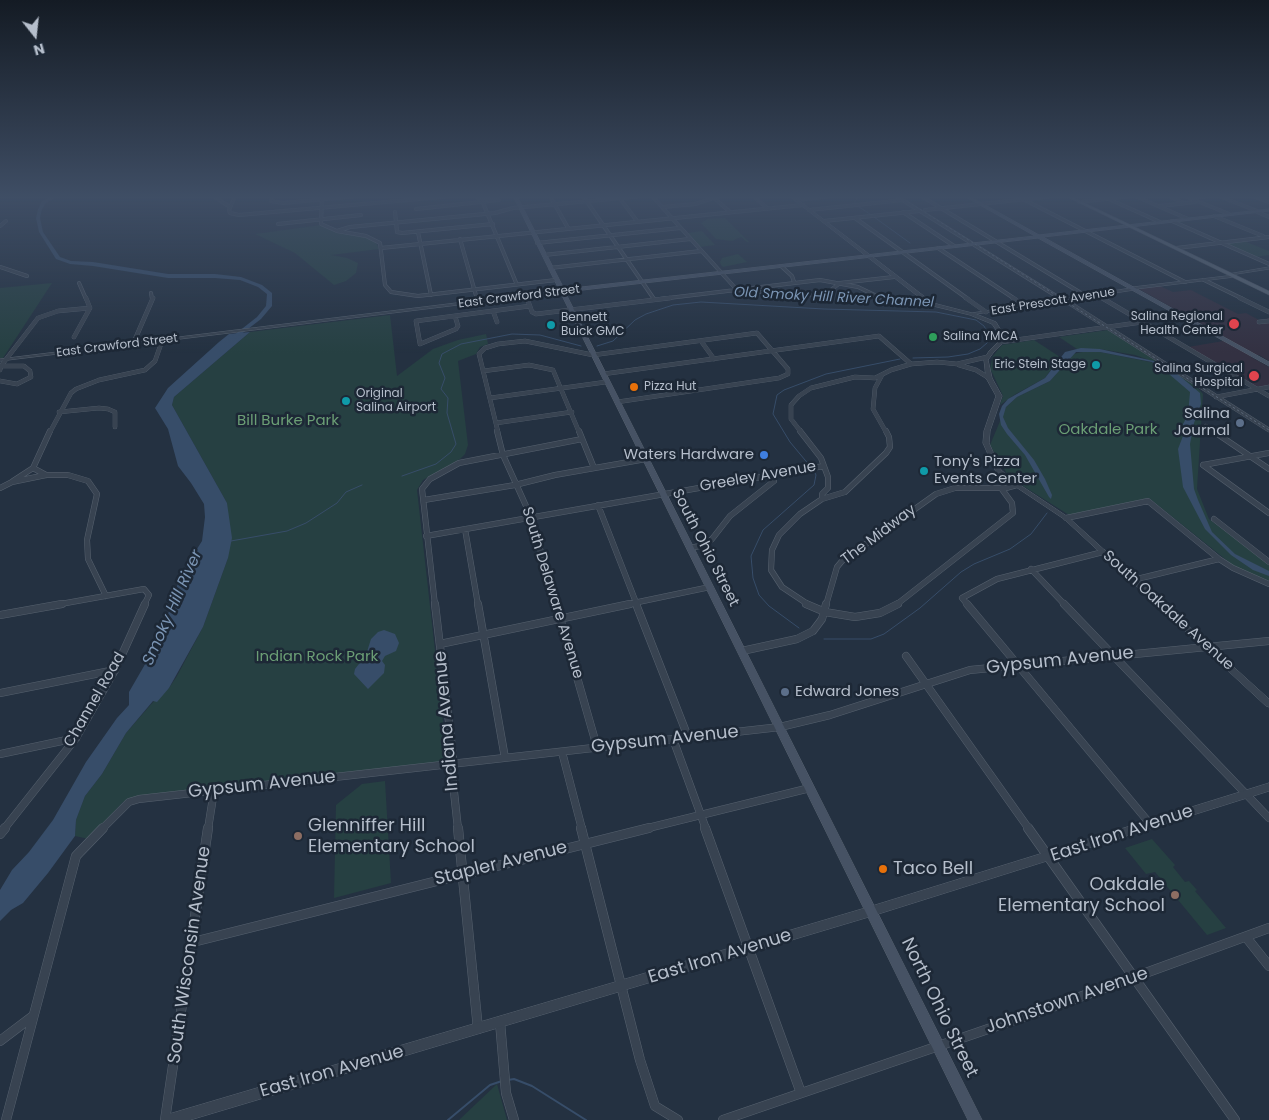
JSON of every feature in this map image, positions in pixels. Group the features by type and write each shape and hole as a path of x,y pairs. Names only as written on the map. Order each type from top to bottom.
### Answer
{"main road":[{"name":"South Ohio Street","path":"540,248 872,911"},
{"name":"East Crawford Street","path":"562,292 936,248"},
{"path":"1060,248 1269,364"},
{"path":"1178,248 1269,293"},
{"name":"North Ohio Street","path":"872,911 975,1120"}],"street":[{"path":"381,248 386,288 391,292 405,295 431,295 556,280"},
{"path":"422,248 431,295"},
{"path":"463,248 478,302"},
{"path":"503,248 517,285"},
{"path":"544,255 606,248"},
{"path":"619,248 654,299"},
{"path":"698,248 736,290 823,296 840,283 894,277"},
{"path":"858,248 931,304"},
{"path":"898,248 986,312 1003,335 1001,342 987,357 957,364"},
{"path":"938,248 1025,306"},
{"path":"982,248 1269,430"},
{"path":"1007,248 1086,296"},
{"path":"1119,248 1185,282"},
{"path":"1233,248 1269,264"},
{"path":"550,268 701,251"},
{"path":"781,266 792,276 794,282"},
{"path":"0,267 27,276"},
{"name":"East Prescott Avenue","path":"972,314 1097,294 1204,280 1269,268"},
{"path":"526,296 532,312 536,314 820,280 869,291 888,302 931,304 972,314 994,323"},
{"path":"1204,280 1269,312"},
{"path":"79,283 90,308"},
{"path":"759,287 762,292"},
{"name":"East Crawford Street","path":"0,365 7,360 562,292"},
{"path":"133,344 153,296 152,293"},
{"path":"1097,294 1269,396"},
{"path":"420,344 416,321 530,306"},
{"path":"74,337 90,308"},
{"path":"7,360 38,318 58,311 90,308"},
{"path":"493,311 497,322"},
{"path":"417,349 420,344 456,329 458,326 455,316"},
{"path":"1260,322 1269,321"},
{"path":"1001,342 1144,322"},
{"path":"593,355 757,333 788,369 788,374 779,378 616,402"},
{"path":"490,398 562,387 714,359 879,336 912,364"},
{"path":"0,488 33,468 59,412 76,388 99,380 136,373 150,366 156,360 162,341"},
{"name":"South Delaware Avenue","path":"593,355 542,342 525,341 498,344 485,348 479,354 502,455 531,517 597,747"},
{"path":"701,341 714,359"},
{"name":"South Oakdale Avenue","path":"987,357 985,364 989,378 999,396 986,442 998,470 1015,484 1066,518 1269,704"},
{"path":"870,378 912,364 937,362 957,364 976,370 989,378"},
{"path":"0,365 24,366 30,371 31,377 17,384 8,384 0,381"},
{"path":"483,372 530,365 553,370 562,387 594,468"},
{"path":"882,375 873,396 873,409 889,437 890,446 886,453 848,490 822,499 800,514 779,535 772,550 771,570 782,587 802,602 825,612 855,616 880,613 895,606 1013,513 1012,503 1001,488"},
{"path":"822,499 822,494 828,488 828,477 821,458 791,419 791,405 799,396 818,385 854,377 870,378 878,381"},
{"path":"1216,396 1269,387"},
{"path":"59,412 99,408 108,409 115,412 115,427"},
{"path":"496,423 572,412"},
{"path":"1206,426 1269,469"},
{"path":"502,455 582,439"},
{"path":"1269,453 1203,466 1269,512"},
{"name":"Indiana Avenue","path":"478,1029 451,764 453,756 422,489 425,484 459,463 502,455"},
{"path":"424,500 516,485 594,468 646,460"},
{"name":"Greeley Avenue","path":"426,536 824,466"},
{"path":"33,468 46,475"},
{"path":"0,615 106,596 88,559 87,540 96,502 97,494 95,488 88,481 79,477 46,475 12,482"},
{"path":"690,548 704,545 712,539 730,516 774,481 771,475"},
{"name":"The Midway","path":"742,651 797,639 813,631 822,620 837,567 842,561 943,491 959,488 1001,488 1015,484"},
{"path":"828,488 840,494"},
{"path":"1066,518 1148,501 1219,559 1233,568 1269,584"},
{"path":"598,505 688,737"},
{"path":"1214,520 1269,562"},
{"path":"465,529 505,758"},
{"path":"1103,552 1031,569 997,580 962,598 1151,825"},
{"path":"1133,580 1219,559"},
{"path":"1031,569 1269,818"},
{"path":"440,644 710,587"},
{"name":"Channel Road","path":"2,830 76,738 114,670 148,595 144,589 106,596"},
{"name":"Gypsum Avenue","path":"34,1016 76,856 129,802 139,799 780,727 830,715 970,670 1269,641"},
{"path":"906,656 1235,1120"},
{"path":"0,694 114,670"},
{"path":"0,754 76,738"},
{"path":"673,739 750,948 801,1094"},
{"path":"562,752 620,987 655,1106 678,1120"},
{"name":"East Iron Avenue","path":"167,1120 750,948 1049,857 1269,787"},
{"name":"Stapler Avenue","path":"193,942 810,788"},
{"name":"South Wisconsin Avenue","path":"167,1120 214,791"},
{"name":"Johnstown Avenue","path":"723,1120 1135,978 1269,928"},
{"path":"1246,937 1269,966"},
{"path":"0,1041 34,1016"},
{"path":"6,1120 34,1016"},
{"path":"500,1022 506,1093 514,1120"}],"shaded area":[{"name":"Salina Regional Health Center","path":"1160,286 1173,292 1191,290 1238,314 1246,313 1259,320 1269,318 1269,361 1259,355 1251,357 1269,367 1269,386 1255,386 1188,347 1229,340 1139,289"}],"green space":[{"path":"285,248 379,249 331,255 347,258 358,263 356,273 346,281 334,285 295,253"},
{"path":"1236,248 1262,248 1269,251 1269,255 1255,257"},
{"path":"738,254 747,262 723,267 721,265 722,258"},
{"path":"52,283 3,358 0,358 0,288"},
{"name":"Indian Rock Park","path":"390,315 397,376 433,349 458,340 486,334 488,344 480,347 476,354 458,361 468,445 465,454 460,459 423,480 417,490 446,749 444,757 440,763 138,796 123,802 89,839 75,836 76,820 85,796 102,774 126,733 154,701 169,688 177,676 203,627 228,558 227,503 172,405 174,397 250,332"},
{"name":"Oakdale Park","path":"1108,330 1190,380 1203,394 1197,489 1209,519 1269,565 1269,581 1235,567 1149,498 1069,515 1009,477 990,445 1006,407 1017,397 1050,381 1073,354 1087,351 1100,352 1160,364 1135,355 1100,349 1077,349 1059,337"},
{"path":"1034,340 1060,357 1045,378 1000,405 1003,396 990,368 993,356 1002,345"},
{"path":"385,781 391,883 334,898 336,805 362,784"},
{"path":"1152,839 1175,865 1173,867 1185,882 1189,881 1226,928 1207,935 1155,872 1146,874 1125,848"},
{"path":"497,1084 507,1120 459,1120"}],"water":[{"path":"250,332 174,397 172,405 227,503 232,538 228,558 203,627 169,688 157,702 153,701 126,733 102,774 85,796 76,820 75,836 23,903 11,910 0,921 0,890 12,870 29,852 53,820 86,762 117,718 129,705 129,692 155,647 177,591 181,574 202,541 205,517 204,504 178,466 168,429 155,408 168,388 229,334"},
{"path":"1081,348 1100,349 1154,361 1175,372 1200,393 1201,404 1194,423 1190,444 1194,489 1198,500 1212,532 1235,554 1269,571 1269,576 1253,570 1231,555 1205,529 1183,487 1178,449 1183,436 1183,424 1188,415 1190,392 1152,362 1100,352 1076,352 1050,381 1017,397 1006,407 1003,417 1008,428 1034,460 1052,495 1051,499 1049,497 1025,455 1001,425 999,414 1002,406 1008,399 1045,378 1065,352"},
{"path":"384,630 395,634 399,643 396,651 385,656 382,661 385,665 384,673 368,689 354,674 355,669 366,655 371,639 378,632"}],"waterway":[{"name":"Smoky Hill River","path":"52,248 58,258 70,262 168,276 215,276 241,279 260,286 270,294 269,306 259,318 231,340"},
{"name":"Old Smoky Hill River Channel","path":"597,346 613,341 635,320 646,314 673,305 701,302 824,309 936,312 976,320 984,326 990,337 987,343 980,349 968,354 948,357 913,358"},
{"name":"Old Smoky Hill River Channel","path":"402,476 436,464 451,452 456,444 447,413 448,398 441,389 445,378 439,363 442,354 461,344 512,334 540,335 581,346"},
{"name":"Old Smoky Hill River Channel","path":"810,466 790,442 773,414 777,395 784,390 826,374 900,359"},
{"name":"Old Smoky Hill River Channel","path":"799,628 769,606 759,595 753,578 751,556 763,530 814,485 816,475 814,471"},
{"name":"Old Smoky Hill River Channel","path":"231,541 287,531 306,523 337,503 346,492 362,485"},
{"name":"Old Smoky Hill River Channel","path":"824,639 871,639 884,634 920,608 961,572 974,564 1010,549 1031,534 1047,513"},
{"name":"Old Smoky Hill River Channel","path":"508,1080 514,1079 532,1086 586,1120"},
{"name":"Old Smoky Hill River Channel","path":"448,1120 490,1085 502,1081"}],"railway":[{"path":"982,248 1269,430"}],"place":[{"name":"Salina Regional Health Center","path":"1234,324"},
{"name":"Bennett Buick GMC","path":"551,325"},
{"name":"Salina YMCA","path":"933,337"},
{"name":"Eric Stein Stage","path":"1096,365"},
{"name":"Salina Surgical Hospital","path":"1254,376"},
{"name":"Pizza Hut","path":"634,387"},
{"name":"Original Salina Airport","path":"346,401"},
{"name":"Salina Journal","path":"1240,423"},
{"name":"Waters Hardware","path":"764,455"},
{"name":"Tony's Pizza Events Center","path":"924,471"},
{"name":"Edward Jones","path":"785,692"},
{"name":"Glenniffer Hill Elementary School","path":"298,836"},
{"name":"Taco Bell","path":"883,869"},
{"name":"Oakdale Elementary School","path":"1175,895"}],"park label":[{"name":"Bill Burke Park","path":"288,421"}]}
